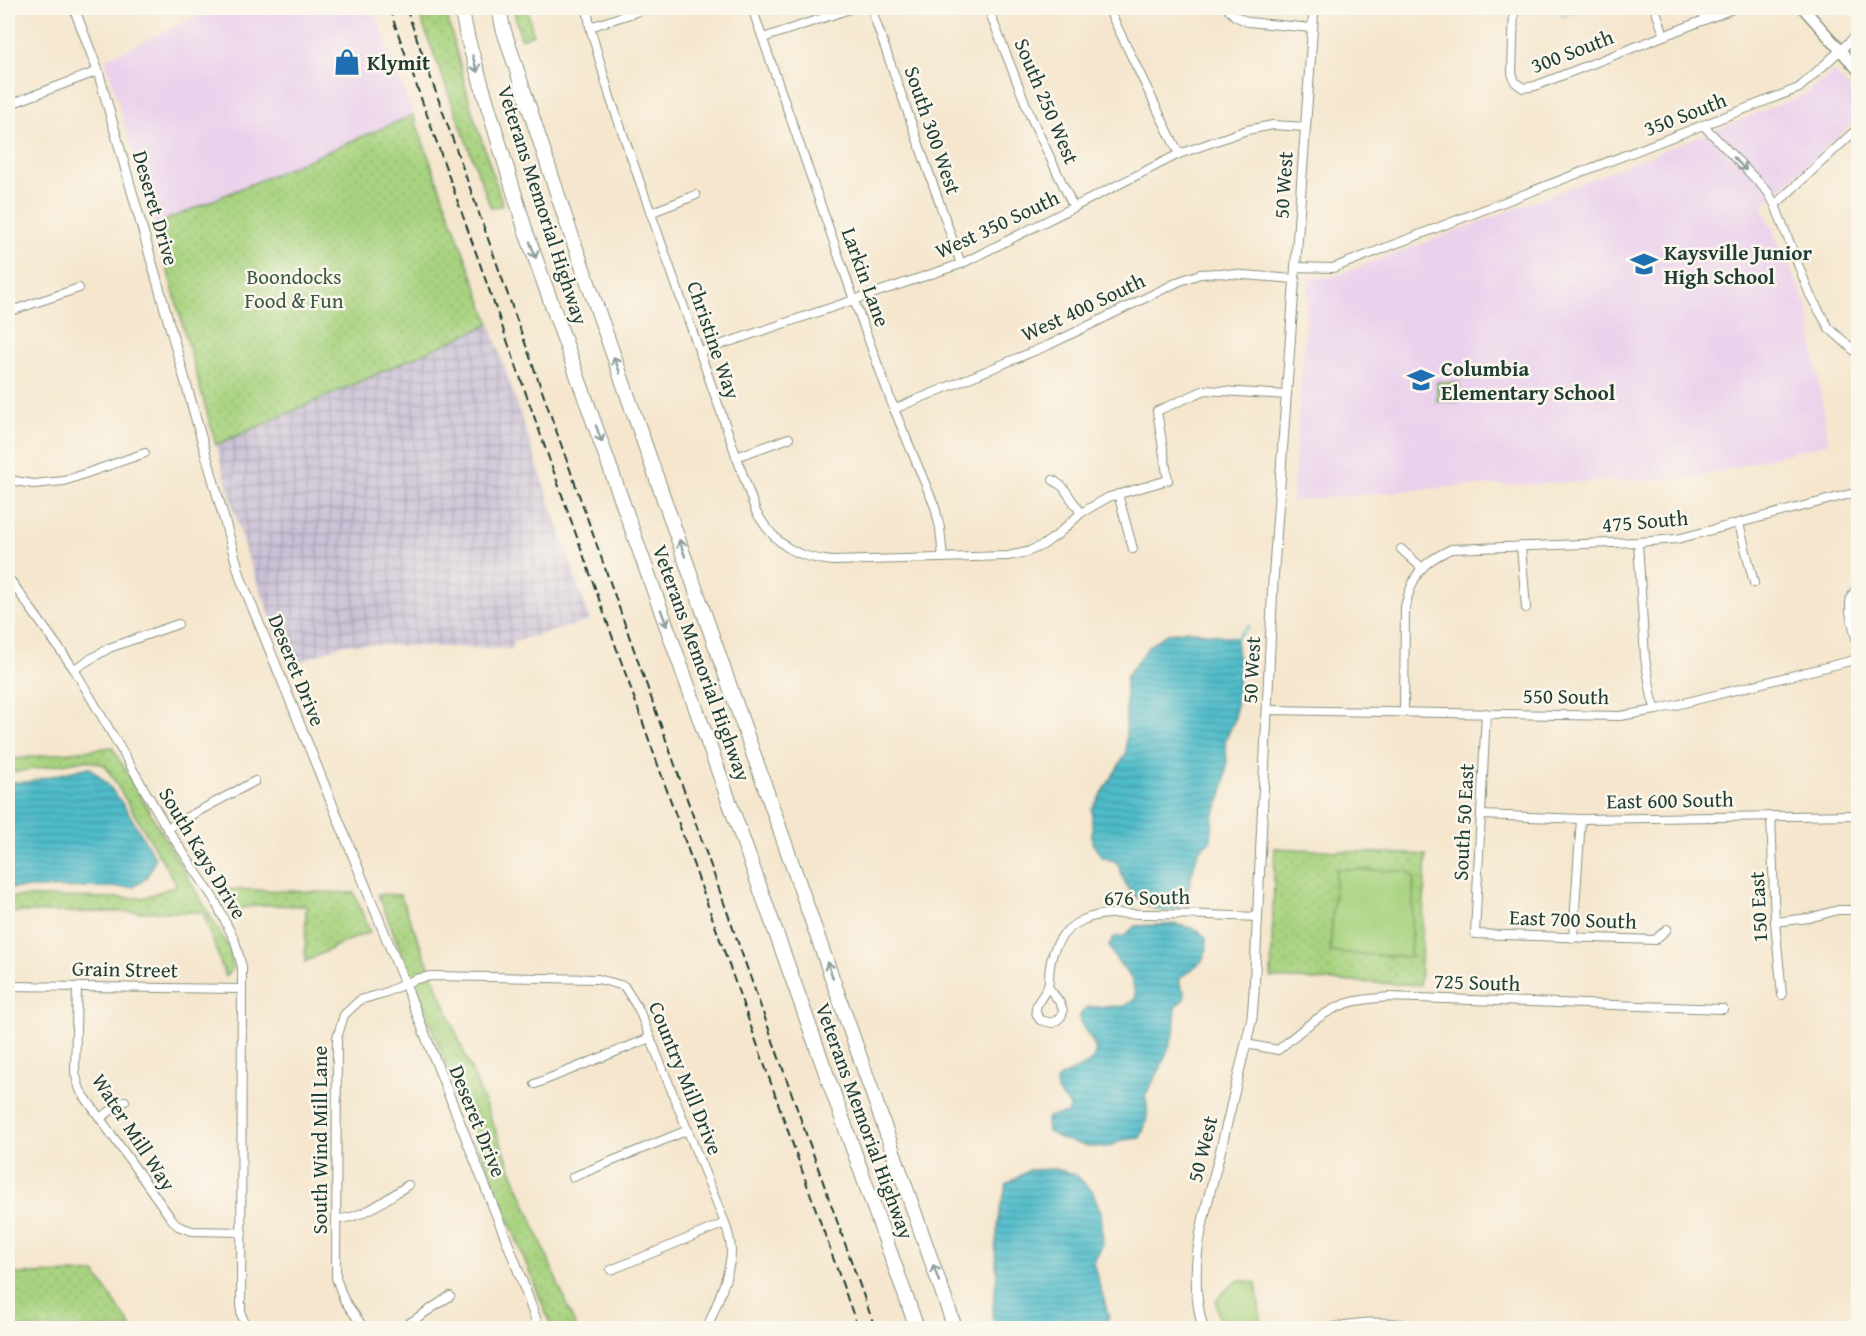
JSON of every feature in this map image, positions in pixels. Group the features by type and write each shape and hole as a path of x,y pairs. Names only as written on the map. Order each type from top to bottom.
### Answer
{"highway":[{"name":"Veterans Memorial Highway","path":"461,8 468,40 526,231 917,1329"},
{"name":"Veterans Memorial Highway","path":"499,8 503,28 566,220 955,1329"}],"main road":[{"path":"1803,8 1858,70"}],"street":[{"name":"Deseret Drive","path":"74,8 98,70 242,579 514,1258 539,1329"},
{"name":"Christine Way","path":"587,8 590,27 610,97 756,512 772,535 792,552 812,559 833,561 1008,556 1027,552 1058,535 1081,513 1109,497 1168,480 1157,411 1205,390 1286,395"},
{"name":"Larkin Lane","path":"752,8 854,300 894,409 935,507 943,558"},
{"path":"763,38 854,8"},
{"name":"South 300 West","path":"871,8 961,264"},
{"name":"South 250 West","path":"988,8 1030,115 1074,208"},
{"path":"1108,8 1179,154"},
{"path":"1227,8 1235,16 1248,22 1312,28"},
{"name":"50 West","path":"1203,1329 1197,1307 1195,1270 1200,1231 1252,1018 1279,490 1314,8"},
{"name":"300 South","path":"1514,8 1512,74 1515,82 1522,88 1535,86 1735,8"},
{"path":"1655,8 1664,35"},
{"path":"1697,8 1707,18"},
{"path":"590,27 639,11"},
{"name":"350 South","path":"1296,267 1333,268 1381,251 1799,88 1858,34"},
{"path":"8,105 98,70"},
{"name":"West 350 South","path":"699,352 961,264 1179,154 1247,130 1273,125 1305,127"},
{"path":"1703,125 1768,192 1810,295 1829,328 1858,354"},
{"path":"1775,205 1858,128"},
{"path":"650,213 696,195"},
{"name":"West 400 South","path":"894,409 1049,345 1180,281 1200,274 1218,273 1295,279"},
{"path":"8,312 79,288"},
{"path":"736,457 789,438"},
{"path":"8,480 34,484 64,481 145,453"},
{"path":"1053,480 1063,487 1081,513"},
{"name":"475 South","path":"1422,568 1431,559 1452,549 1677,539 1858,492"},
{"path":"1118,494 1133,549"},
{"path":"1739,524 1754,583"},
{"path":"1638,542 1645,658 1656,710"},
{"path":"1521,546 1526,608"},
{"path":"1401,549 1422,568 1409,590 1405,607 1404,712"},
{"name":"South Kays Drive","path":"8,577 74,669 167,828 214,899 235,941 242,967 242,1314 246,1329"},
{"path":"1858,585 1850,599 1850,612 1858,647"},
{"path":"74,669 109,648 178,624"},
{"name":"550 South","path":"1266,710 1620,716 1656,710 1858,659"},
{"name":"South 50 East","path":"1475,934 1486,713"},
{"path":"167,828 255,781"},
{"name":"East 600 South","path":"1481,815 1581,819 1858,815"},
{"name":"150 East","path":"1771,816 1775,922 1782,995"},
{"path":"1573,938 1581,819"},
{"path":"1775,922 1809,918 1838,910 1858,910"},
{"name":"676 South","path":"1049,988 1062,1006 1060,1017 1052,1023 1040,1020 1035,1005 1049,988 1050,960 1053,951 1062,936 1075,924 1096,915 1258,916"},
{"name":"East 700 South","path":"1475,934 1655,940 1667,929"},
{"name":"Country Mill Drive","path":"405,984 431,976 598,980 624,986 639,1010 730,1238 731,1253 707,1329"},
{"name":"South Wind Mill Lane","path":"364,1329 344,1300 336,1278 337,1038 344,1015 360,1000 405,984"},
{"name":"Grain Street","path":"8,986 242,989"},
{"name":"Water Mill Way","path":"77,987 75,1073 80,1090 178,1226 192,1231 242,1232"},
{"name":"725 South","path":"1246,1044 1278,1050 1332,1010 1349,1003 1390,997 1723,1009"},
{"path":"535,1084 650,1038"},
{"path":"100,1118 125,1101"},
{"path":"573,1177 688,1130"},
{"path":"336,1219 347,1219 361,1214 408,1185"},
{"path":"611,1270 725,1223"},
{"path":"402,1329 450,1296"},
{"path":"1328,1329 1354,1323 1392,1322 1422,1329"}],"shaded area":[{"path":"216,8 373,8 413,115 155,225 105,59"},
{"name":"Kaysville Junior High School","path":"1834,72 1858,98 1858,118 1762,206 1808,308 1828,443 1693,478 1448,487 1292,501 1309,278 1332,277 1484,221 1804,95"},
{"path":"490,324 590,621 512,642 512,649 344,644 290,666 246,553 216,445"}],"green space":[{"path":"417,8 445,8 472,111 503,205 491,208"},
{"path":"513,8 527,8 533,34 521,39"},
{"name":"Boondocks Food & Fun","path":"413,115 490,324 216,445 155,225"},
{"path":"1437,382 1459,383 1458,402 1437,401"},
{"path":"112,747 230,950 233,969 225,976 203,912 8,912 8,897 143,898 177,885 105,765 85,760 11,773 8,765 8,760"},
{"path":"1275,848 1426,855 1420,985 1271,978"},
{"path":"1336,869 1407,871 1414,878 1410,957 1330,952"},
{"path":"220,889 354,893 370,932 305,962 306,906 259,905 230,910"},
{"path":"378,894 400,895 576,1328 552,1328"},
{"path":"95,1273 132,1328 8,1328 8,1274"},
{"path":"1239,1280 1256,1283 1261,1320 1265,1328 1223,1328 1216,1300"}],"water":[{"path":"1187,630 1236,638 1239,670 1235,719 1225,741 1227,762 1225,780 1222,796 1213,817 1211,840 1198,853 1186,896 1180,905 1173,910 1163,911 1149,906 1136,897 1125,882 1117,862 1102,857 1092,843 1092,809 1126,754 1126,677 1149,646 1167,634"},
{"path":"89,767 100,776 118,798 155,858 147,876 133,887 8,888 8,782 27,782"},
{"path":"1176,924 1198,930 1206,938 1207,948 1202,961 1180,978 1180,985 1185,993 1184,999 1176,1006 1174,1034 1160,1069 1145,1096 1147,1117 1140,1138 1123,1140 1108,1147 1090,1147 1061,1139 1048,1131 1046,1124 1048,1117 1069,1113 1070,1106 1057,1091 1056,1080 1090,1062 1095,1054 1092,1040 1082,1027 1081,1014 1087,1007 1125,1006 1136,997 1132,980 1113,955 1109,945 1114,937 1124,936 1135,926"},
{"path":"1055,1169 1075,1174 1093,1192 1101,1213 1103,1244 1093,1263 1109,1317 1102,1328 996,1328 992,1316 997,1274 995,1249 1000,1210 1007,1184 1029,1170"}],"waterway":[{"path":"1561,16 1578,8"},
{"path":"1236,638 1249,626"}],"railway":[{"path":"389,8 858,1328"},
{"path":"406,8 875,1328"}],"place":[{"name":"Klymit","path":"347,62"},
{"name":"Kaysville Junior High School","path":"1644,264"},
{"name":"Columbia Elementary School","path":"1421,380"}]}
